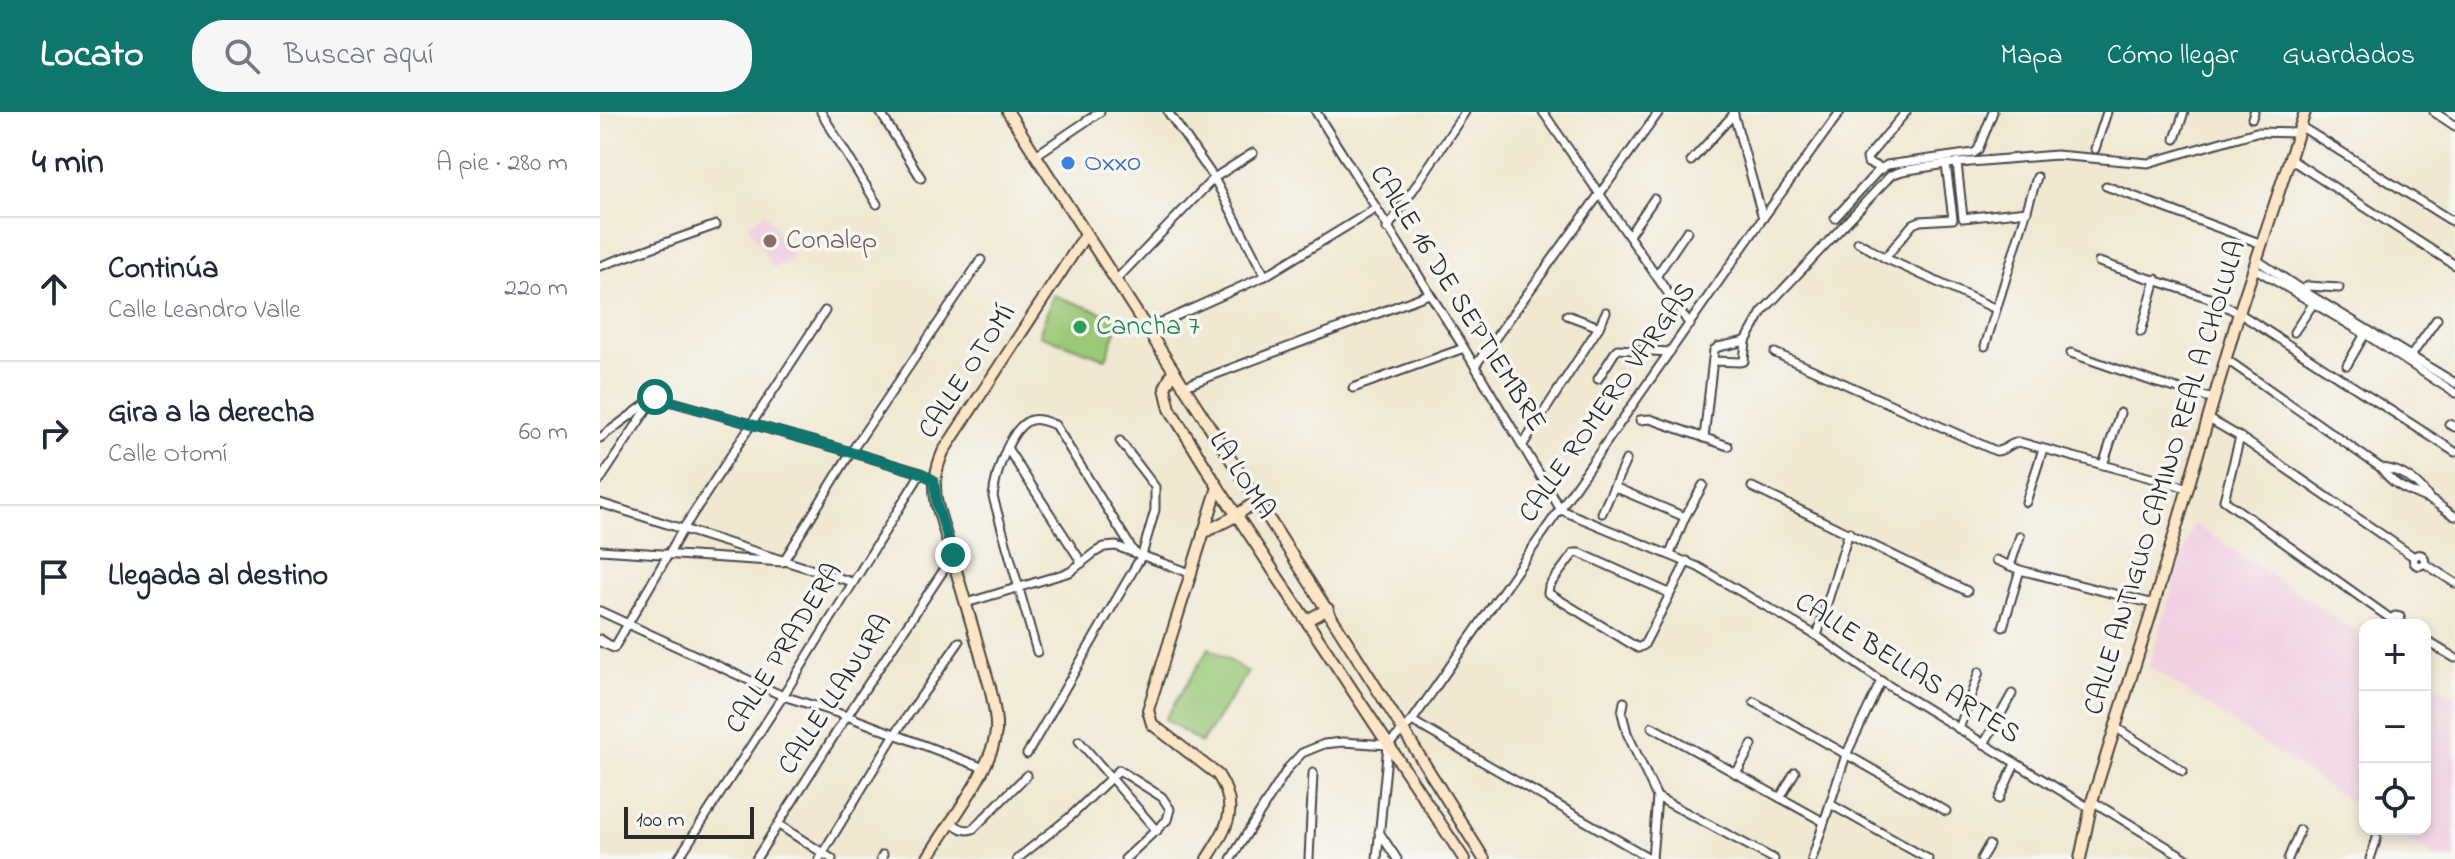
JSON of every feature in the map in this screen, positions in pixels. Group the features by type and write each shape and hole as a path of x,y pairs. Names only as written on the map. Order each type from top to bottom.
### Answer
{"street":[{"path":"821,112 877,204"},
{"path":"880,112 921,178"},
{"path":"1008,112 1182,387 1328,609 1484,859"},
{"path":"1036,155 1100,112"},
{"path":"1168,112 1214,178 1265,276"},
{"name":"CALLE 16 DE SEPTIEMBRE","path":"1316,112 1561,510"},
{"path":"1387,229 1465,112"},
{"path":"1543,112 1690,325"},
{"path":"1549,120 1555,112"},
{"path":"1475,366 1659,112"},
{"name":"CALLE ROMERO VARGAS","path":"1388,745 1412,721 1840,112"},
{"path":"1906,112 1867,158 1868,163 1882,168 1978,150"},
{"path":"1979,161 1978,150 1993,112"},
{"path":"2095,149 2107,112"},
{"path":"2175,139 2184,112"},
{"name":"CALLE ANTIGUO CAMINO REAL A CHOLULA","path":"2080,859 2092,805 2239,313 2305,112"},
{"path":"2434,112 2455,126"},
{"path":"1734,113 1763,218"},
{"path":"1691,161 1734,113"},
{"path":"1713,361 1742,362 1746,341 1762,312 1776,295 1818,255 1880,184 1902,171 1946,164 2062,155 2148,163 2256,132 2299,130 2455,223"},
{"path":"1115,281 1214,178 1253,153"},
{"path":"2290,159 2455,265"},
{"path":"1957,163 1963,218 2027,211"},
{"path":"1885,258 1913,224 1953,219 1946,164"},
{"path":"1835,218 1882,168"},
{"path":"1985,346 2037,177"},
{"path":"2106,186 2262,244"},
{"path":"1629,235 1654,199"},
{"path":"1147,329 1265,276 1375,209"},
{"path":"600,266 716,225"},
{"path":"1657,275 1687,231"},
{"name":"CALLE OTOMÍ","path":"927,859 984,768 992,750 996,713 937,505 934,480 943,452 1086,234"},
{"path":"1858,242 1885,258 1996,309"},
{"path":"783,562 851,452 981,260"},
{"path":"2099,262 2209,298 2239,313 2455,452"},
{"path":"2256,264 2410,358 2455,393"},
{"path":"2141,332 2156,279"},
{"path":"2300,293 2308,286 2339,288"},
{"path":"2300,293 2313,304 2358,326 2365,334 2455,383"},
{"path":"1182,387 1429,294"},
{"path":"2294,332 2313,304"},
{"path":"600,641 614,648 683,529 825,311"},
{"path":"1522,446 1606,312"},
{"path":"1567,315 1599,327"},
{"path":"2410,358 2437,319"},
{"path":"2347,365 2365,334"},
{"path":"1704,438 1716,348 1746,341"},
{"path":"1353,388 1464,348"},
{"path":"1598,379 1617,349 1670,352"},
{"path":"1775,353 1996,451 2016,443 2188,488"},
{"path":"2071,353 2214,399"},
{"path":"2226,359 2381,468 2389,478 2455,516"},
{"name":"LA LOMA","path":"1173,371 1165,388 1170,409 1218,487 1464,859"},
{"path":"655,397 851,452 921,473 934,480"},
{"path":"600,438 655,397"},
{"path":"600,480 655,397"},
{"path":"2103,465 2120,413"},
{"path":"1037,652 993,497 995,480 1007,448 1028,420 1040,419 1055,425 1138,554"},
{"path":"1640,420 1650,419 1728,446"},
{"path":"2209,419 2414,557 2422,555 2424,563 2455,583"},
{"path":"2240,437 2224,500 2387,619"},
{"path":"1027,754 1138,554 1155,510 1155,487 1120,441"},
{"path":"1007,448 1082,563"},
{"path":"2026,502 2043,449"},
{"path":"1602,513 1626,460"},
{"name":"CALLE PRADERA","path":"678,859 921,473"},
{"path":"1670,554 1685,517 1703,485"},
{"path":"1207,859 1230,819 1231,806 1226,786 1218,775 1152,724 1148,710 1218,487"},
{"path":"1614,487 1685,517"},
{"path":"1752,487 1967,591"},
{"path":"1203,533 1258,500"},
{"path":"600,503 852,582"},
{"name":"CALLE BELLAS ARTES","path":"1561,510 1698,567 1817,636 1881,681 2015,764 2187,859"},
{"path":"1817,636 1849,532"},
{"path":"2010,566 2020,536"},
{"path":"966,603 1070,572 1104,547 1116,546 1190,573"},
{"path":"600,550 783,562"},
{"path":"1669,593 1580,553 1574,553 1549,586 1548,593 1638,648 1644,645 1687,561"},
{"name":"CALLE LLANURA","path":"756,859 953,555"},
{"path":"1996,560 2020,570 2154,604"},
{"path":"2003,627 2020,570"},
{"path":"1307,620 1328,609"},
{"path":"600,611 783,696 847,716 984,768"},
{"path":"821,856 895,734 959,642"},
{"path":"2431,644 2455,658"},
{"path":"1959,729 1979,672"},
{"path":"1812,859 1846,755 1881,681"},
{"path":"1984,744 2012,694"},
{"path":"1412,721 1652,859 1657,797 1627,733 1622,713 1624,702"},
{"path":"1754,702 1946,811"},
{"path":"1652,727 1824,822"},
{"path":"2115,727 2183,771"},
{"path":"1079,741 1157,831"},
{"path":"1231,859 1288,768 1302,753 1334,743 1388,745 1377,859"},
{"path":"1736,774 1752,745"},
{"path":"1999,799 2015,764"},
{"path":"1017,859 1071,816 1119,770 1166,801 1170,809 1169,816 1157,831 1125,859"},
{"path":"1780,798 1795,772"},
{"path":"1309,859 1313,773"},
{"path":"950,821 967,831 973,829 1027,775"},
{"path":"1657,797 1774,859"},
{"path":"1830,804 1928,859"},
{"path":"779,825 821,856 832,859"},
{"path":"2288,859 2300,830"},
{"path":"1379,832 1397,859"},
{"path":"2370,859 2377,838"},
{"path":"1981,859 1989,845"}],"shaded area":[{"name":"Conalep","path":"765,213 793,257 774,268 748,226"},
{"path":"2193,523 2359,634 2359,808 2149,666"},
{"path":"2431,682 2455,698 2455,859 2437,859 2400,835 2431,835"}],"green space":[{"name":"Cancha 7","path":"1053,295 1120,319 1106,359 1039,335"},
{"path":"1209,648 1248,672 1201,743 1165,719"}],"place":[{"name":"Oxxo","path":"1068,163"},
{"name":"Conalep","path":"770,241"},
{"name":"Cancha 7","path":"1080,327"}],"route":[{"path":"655,397 921,473 934,480 937,505 953,555"}]}
